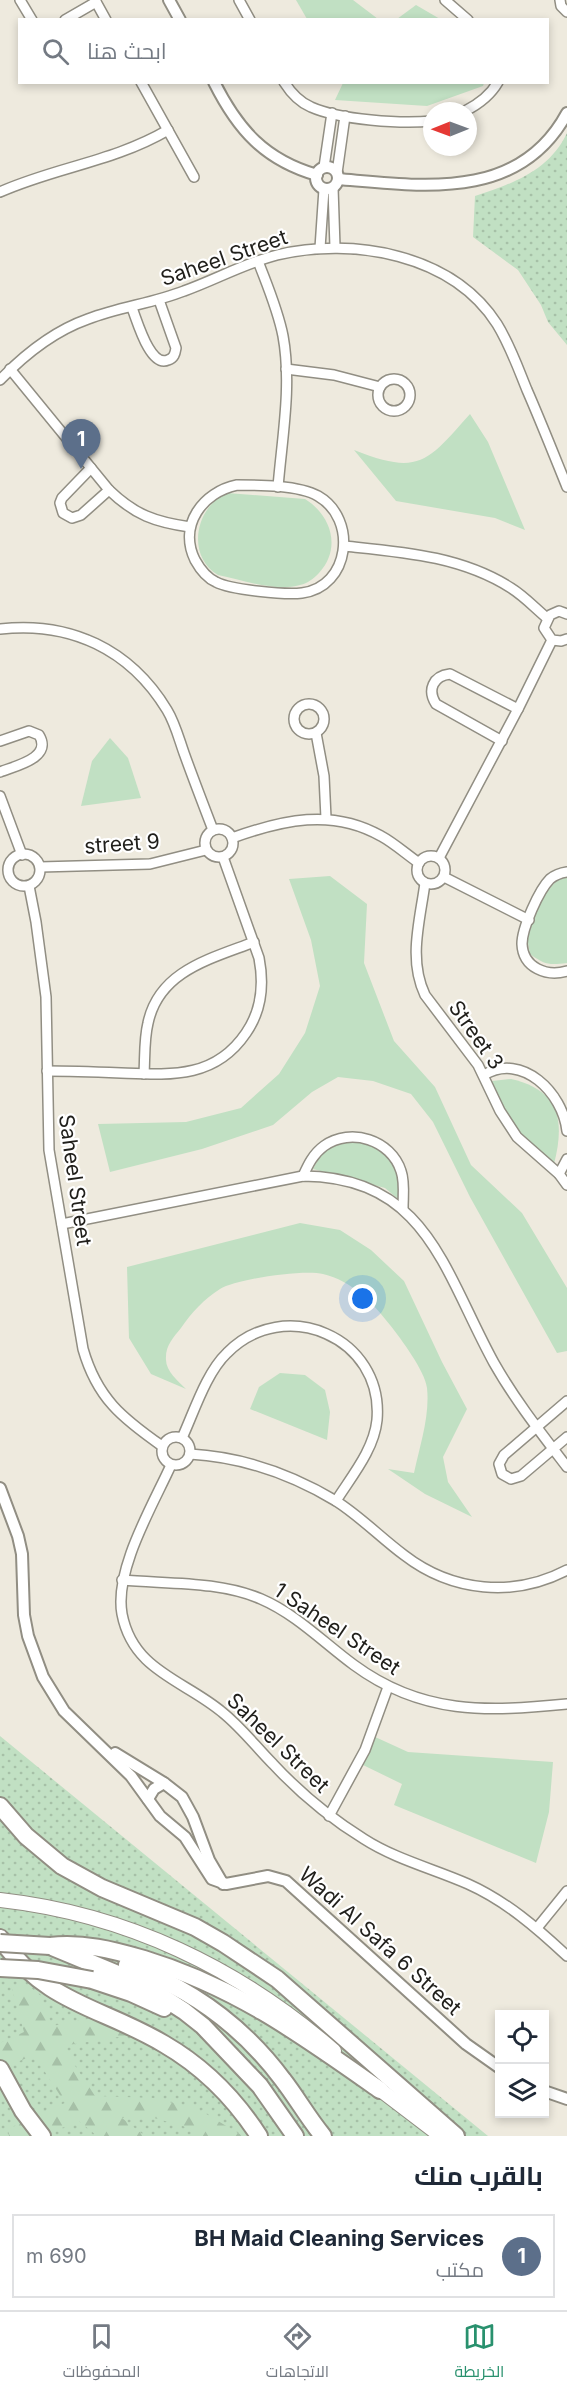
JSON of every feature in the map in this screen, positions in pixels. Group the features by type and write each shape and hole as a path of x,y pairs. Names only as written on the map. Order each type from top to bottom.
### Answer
{"highway":[{"path":"0,1806 26,1836 62,1866 102,1888 224,1943 277,1979 456,2136"},
{"path":"0,1938 33,1976 65,1998 138,2030 188,2060 232,2100 259,2136"},
{"path":"0,1943 50,1946 69,1956 151,1974 195,1997 253,2043 270,2062 323,2136"},
{"path":"0,1968 38,1970 96,1962 164,1965 225,1990 283,2022 380,2090"},
{"path":"96,1962 149,2001 184,2020 218,2043 260,2086 295,2136"},
{"path":"0,2069 23,2111 42,2136"}],"main road":[{"path":"0,1900 51,1907 132,1930 210,1964 282,2009 380,2090 441,2136"}],"street":[{"path":"20,0 31,18"},
{"path":"169,0 179,18"},
{"path":"239,0 249,18"},
{"path":"445,0 466,18"},
{"path":"560,0 561,6 567,12"},
{"path":"68,18 96,1 105,18"},
{"path":"142,84 194,177"},
{"path":"215,84 241,128 254,142 287,164 321,171 332,168 336,247"},
{"path":"286,84 300,101 310,107 332,113 394,121 423,121"},
{"path":"477,104 493,92 497,84"},
{"path":"332,113 317,183 415,186 476,182 495,176 534,154 559,129 567,113"},
{"path":"320,248 323,213 333,182 345,116"},
{"path":"0,192 43,175 119,154 168,130"},
{"path":"323,213 334,213"},
{"name":"Saheel Street","path":"0,381 27,354 66,328 87,319 159,300 258,261 320,248 336,247 384,253 430,269 452,280 483,307 507,342 567,487"},
{"path":"258,261 279,320 286,369 278,487"},
{"path":"132,308 154,357 166,361 175,354 176,348 159,300"},
{"path":"10,369 109,490 130,508 154,520 190,527"},
{"path":"286,369 334,375 380,387"},
{"path":"91,468 62,498 63,513 72,518 81,515 109,490"},
{"path":"237,485 278,487 318,496 327,503 340,523 344,546 343,557 333,577 315,590 293,593 235,587 215,582 199,567 190,545 190,527 196,512 202,503 221,489 237,485"},
{"path":"344,546 413,553 474,570 512,589 547,618"},
{"path":"567,614 554,612 547,618 545,632 552,640 567,639"},
{"path":"0,629 26,626 63,631 88,639 133,668 151,687 168,712 213,830"},
{"path":"439,858 502,741 552,640"},
{"path":"502,741 436,704 432,698 432,684 436,679 450,674 518,709"},
{"path":"0,741 29,731 39,735 42,745 41,751 34,758 0,772"},
{"path":"316,733 324,776 326,818"},
{"path":"0,796 22,855"},
{"path":"232,838 297,819 326,818 370,830 419,863"},
{"path":"213,830 226,831 232,838 231,852 223,857 213,856 206,850 205,841 213,830"},
{"name":"street 9","path":"40,867 143,865 206,850"},
{"path":"22,855 35,859 40,867 39,876 29,885 19,885 4,870 13,859 22,855"},
{"path":"419,863 430,856 439,858 445,868 444,877"},
{"path":"47,1071 178,1074 206,1067 232,1050 242,1039 256,1014 262,986 260,965 223,857"},
{"path":"419,863 418,876 425,883 433,884 444,877"},
{"path":"567,872 559,873 547,884 529,920 522,941 527,960 542,972 551,974 567,971"},
{"path":"0,877 11,879"},
{"path":"444,877 529,920"},
{"name":"Street 3","path":"425,883 415,956 419,982 425,995 484,1076 500,1111 517,1137 560,1174 567,1185"},
{"name":"Saheel Street","path":"29,885 45,988 50,1150 83,1349 93,1379 106,1400 123,1418 162,1446"},
{"path":"144,1074 147,1025 151,1011 166,985 190,967 254,942"},
{"path":"484,1076 501,1068 515,1069 542,1083 553,1092 562,1107 567,1131"},
{"path":"303,1176 311,1159 324,1146 342,1138 360,1137 378,1143 393,1156 401,1171 403,1208"},
{"path":"560,1174 567,1159"},
{"path":"62,1224 303,1176 356,1183 388,1198 403,1208 430,1241 494,1363 536,1428 567,1467"},
{"path":"182,1438 213,1372 234,1346 250,1335 276,1327 304,1326 323,1332 339,1340 354,1353 365,1368 373,1385 377,1403 377,1422 372,1441 336,1501"},
{"path":"567,1401 501,1459 499,1464 502,1474 511,1479 516,1478 567,1437"},
{"path":"172,1437 182,1438 189,1444 190,1454 185,1462 171,1465 162,1455 162,1446 172,1437"},
{"path":"190,1454 246,1461 282,1473 336,1501 367,1523 416,1564 455,1582 475,1587 514,1587 533,1584 567,1570"},
{"name":"Saheel Street","path":"171,1465 134,1546 122,1581 121,1604 125,1628 143,1656 170,1680 220,1710 256,1744 289,1781 329,1816 381,1849 470,1885 493,1897 537,1929 567,1956"},
{"path":"0,1488 18,1536 22,1554 24,1615 34,1657 53,1695 78,1726 131,1776 160,1816 184,1838 209,1875 223,1884"},
{"name":"1 Saheel Street","path":"122,1581 224,1588 262,1599 287,1614 388,1687 418,1699 457,1708 503,1710 567,1704"},
{"path":"329,1816 365,1750 388,1687"},
{"path":"92,1739 164,1782 182,1797 209,1860 223,1884"},
{"path":"147,1799 154,1789 164,1782"},
{"path":"184,1838 196,1828"},
{"name":"Wadi Al Safa 6 Street","path":"223,1884 268,1876 286,1881 466,2044 495,2064"},
{"path":"537,1929 567,1891"},
{"path":"549,2093 567,2099"}],"green space":[{"path":"296,0 353,0 377,18 306,18"},
{"path":"416,5 438,18 398,18"},
{"path":"342,84 484,84 438,102 423,102 423,106 335,100"},
{"path":"567,133 567,345 548,322 541,305 518,270 473,237 475,196 516,181 540,166 559,146"},
{"path":"470,414 488,442 525,530 495,518 396,501 354,450 394,462 408,463 421,460 443,444"},
{"path":"227,493 305,499 314,506 327,523 332,543 326,563 319,573 303,584 280,587 218,575 208,567 201,556 198,532 208,509"},
{"path":"110,738 128,758 141,798 81,806 92,761"},
{"path":"330,876 367,904 364,963 394,1041 435,1087 471,1165 522,1213 567,1288 567,1351 557,1353 470,1197 433,1122 411,1094 373,1081 338,1077 312,1092 273,1125 202,1149 110,1172 98,1124 186,1122 241,1108 279,1074 305,1033 320,986 311,940 289,879"},
{"path":"562,877 567,877 567,963 547,963 530,954 528,935 532,919 540,903 550,888"},
{"path":"511,1079 540,1091 549,1099 555,1110 559,1134 554,1164 516,1132 503,1108 492,1081"},
{"path":"362,1140 380,1150 392,1162 398,1178 398,1199 385,1188 313,1169 322,1154 332,1146"},
{"path":"300,1223 340,1230 371,1250 404,1281 467,1409 443,1457 448,1482 472,1517 425,1494 388,1469 414,1473 426,1420 427,1388 417,1364 390,1325 369,1301 343,1282 323,1274 286,1274 228,1285 214,1293 189,1317 168,1346 166,1360 168,1368 186,1389 151,1374 129,1338 127,1267"},
{"path":"280,1373 305,1375 325,1390 330,1412 327,1440 250,1409 259,1387"},
{"path":"0,1736 488,2136 0,2136"},
{"path":"373,1736 408,1752 553,1762 549,1812 536,1863 394,1805 402,1784 361,1764"},
{"path":"11,1985 28,1985 41,1996 52,2026 92,2018 131,2035 62,2046 95,2096 153,2098 198,2109 243,2136 201,2136 183,2126 154,2118 122,2118 145,2136 97,2136 79,2121 42,2136 9,2136 8,2130 35,2114 65,2103 34,2055 5,2067 0,2055 0,2043 24,2032"}],"place":[{"name":"BH Maid Cleaning Services","path":"81,469"}]}
